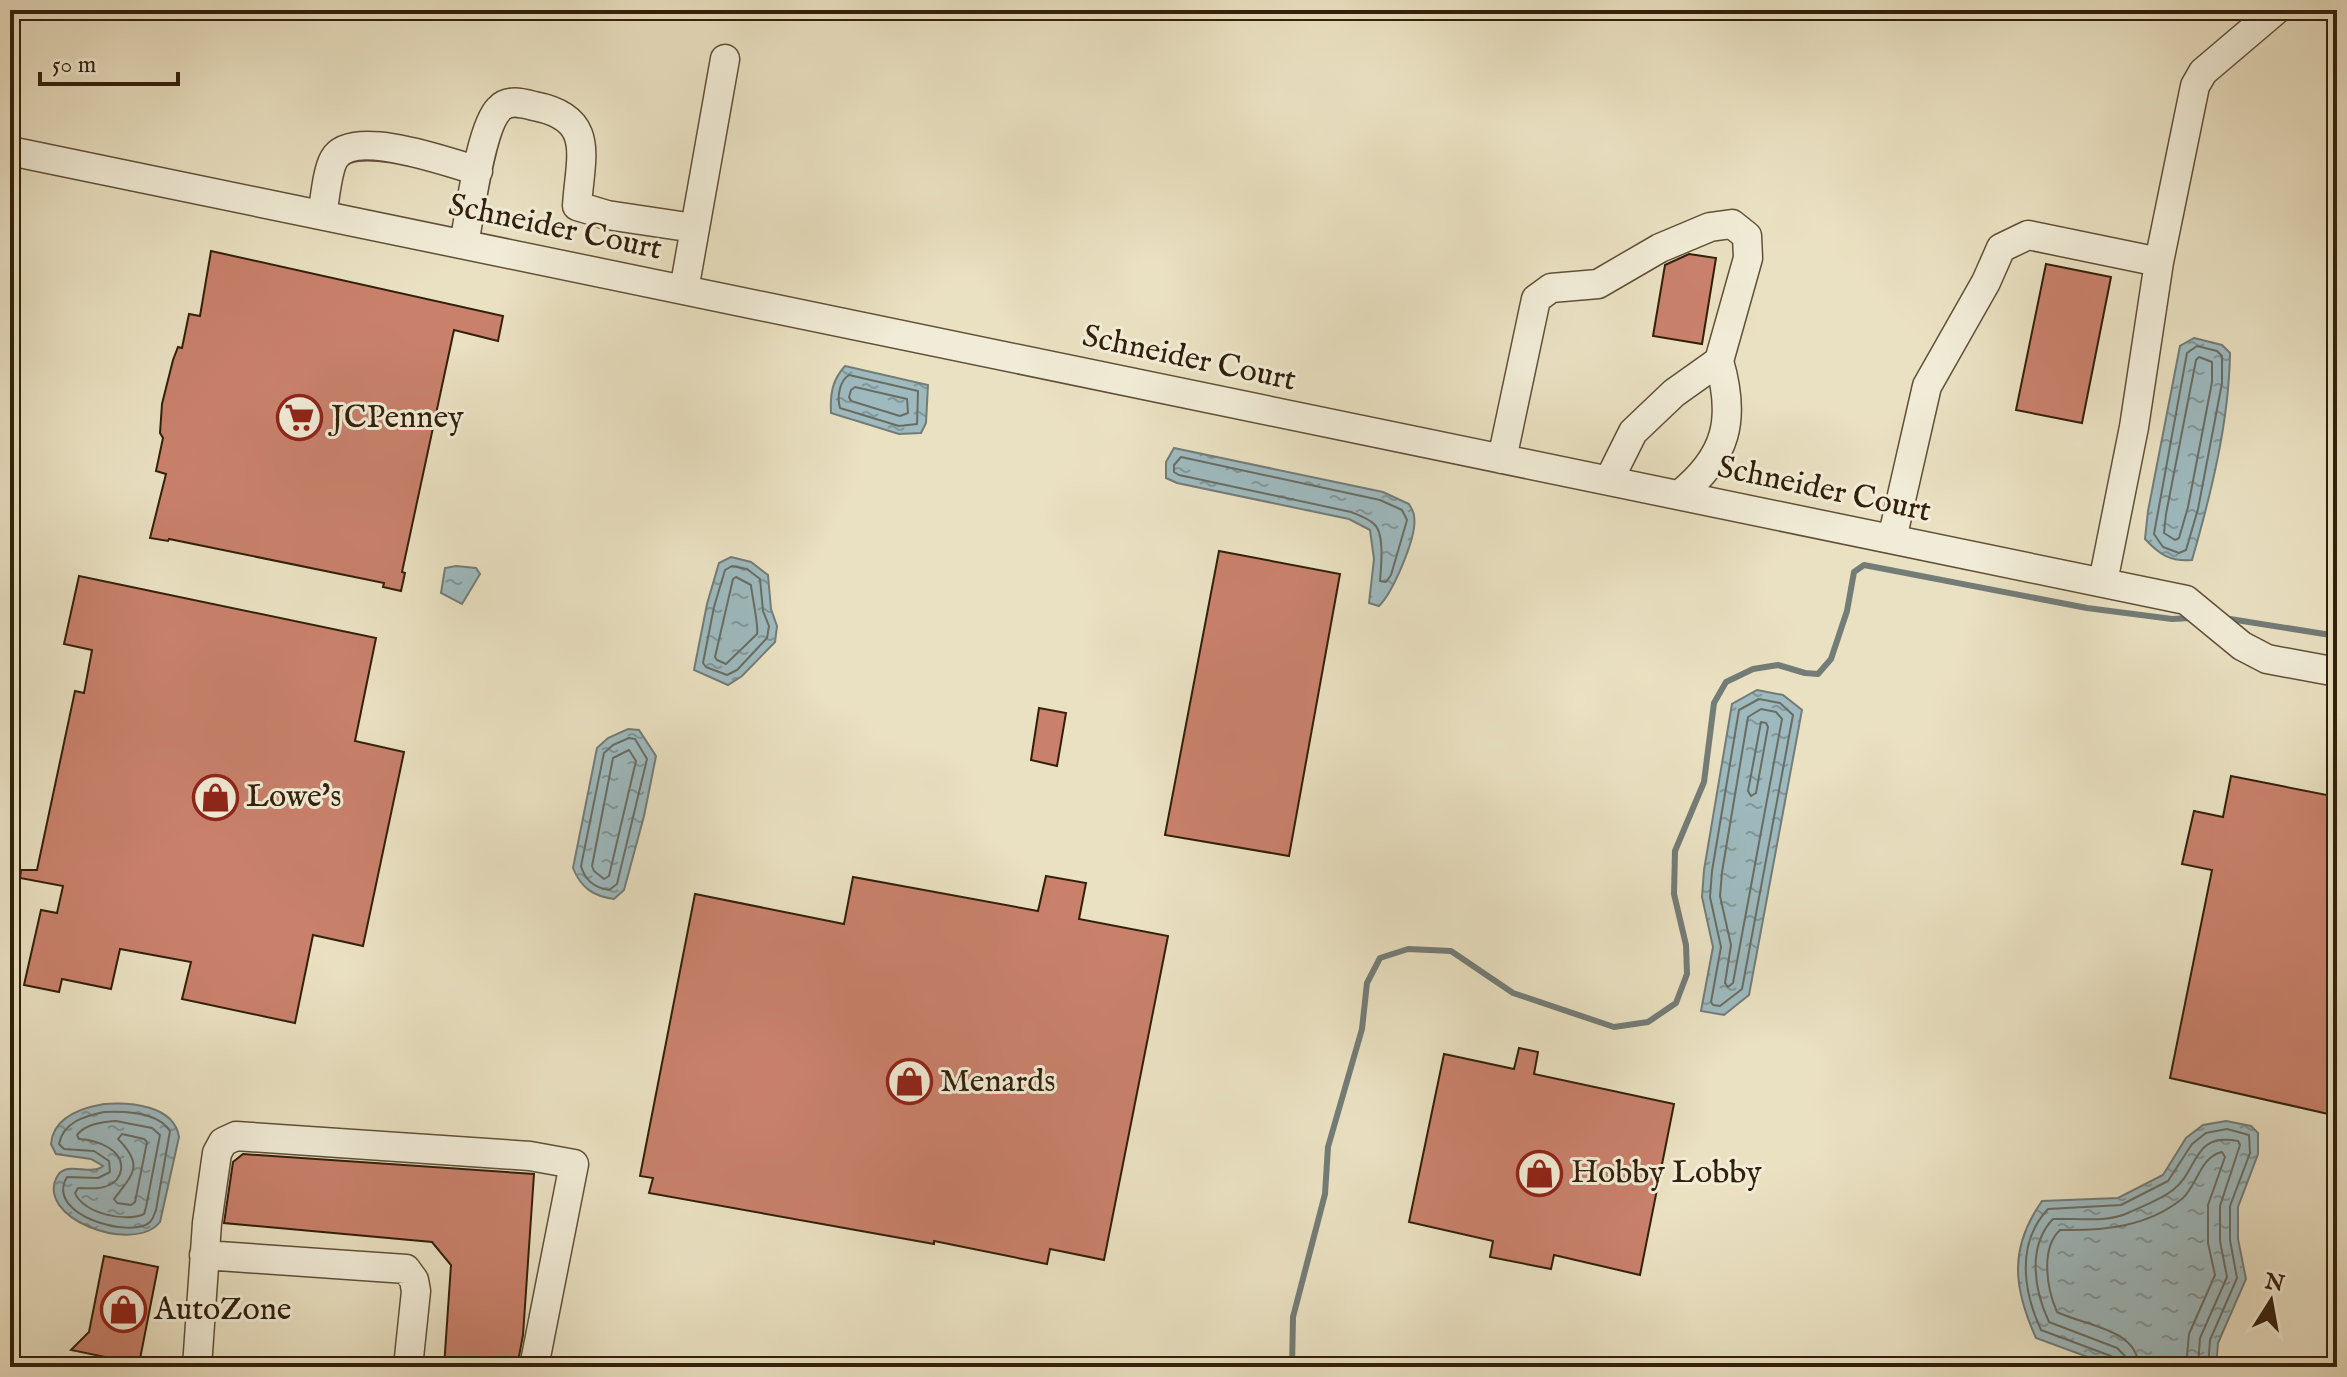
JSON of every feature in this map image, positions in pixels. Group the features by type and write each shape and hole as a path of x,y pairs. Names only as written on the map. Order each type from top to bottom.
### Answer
{"street":[{"path":"2103,582 2134,427 2159,262 2195,86 2203,72 2276,10"},
{"path":"684,290 725,59"},
{"path":"464,244 486,133 498,109 508,103 558,112 574,125 582,139 577,206 607,215 694,228"},
{"path":"322,215 334,158 357,145 411,151 478,171"},
{"name":"Schneider Court","path":"10,151 2186,600 2242,646 2267,659 2337,672"},
{"path":"1502,459 1536,299 1551,288 1598,284 1660,248 1710,227 1732,224 1747,236 1748,258 1719,361 1729,414 1724,437 1711,464 1700,479 1679,495"},
{"path":"1892,539 1927,386 1986,282 2001,248 2028,235 2159,262"},
{"path":"1609,480 1633,432 1674,393 1719,361"},
{"path":"197,1367 204,1255 217,1153 223,1142 236,1136 530,1156 574,1164 534,1367"},
{"path":"204,1255 406,1269 414,1280 416,1291 408,1367"}],"water":[{"path":"2194,338 2222,345 2230,353 2229,379 2218,458 2192,560 2177,560 2155,549 2145,539 2180,346"},
{"path":"845,366 928,385 926,423 921,433 899,434 831,413 833,388"},
{"path":"1174,448 1383,492 1409,504 1414,514 1412,536 1385,599 1379,606 1369,603 1374,559 1370,530 1349,519 1177,483 1166,478 1166,462"},
{"path":"731,557 751,562 768,575 771,609 777,626 775,642 742,676 728,685 694,670 719,563"},
{"path":"445,568 476,568 480,574 462,604 441,593"},
{"path":"1757,690 1783,695 1802,710 1749,995 1724,1015 1701,1011 1713,947 1702,897 1704,870 1732,704"},
{"path":"628,729 639,730 656,756 624,890 614,899 589,890 573,868 597,748 608,738"},
{"path":"104,1104 138,1105 160,1112 169,1118 179,1137 160,1222 147,1231 129,1235 90,1227 59,1205 54,1191 62,1171 93,1170 103,1166 91,1159 56,1154 51,1144 57,1127 70,1115"},
{"path":"2226,1121 2251,1126 2258,1133 2258,1154 2238,1207 2238,1239 2246,1279 2218,1343 2216,1367 2115,1367 2036,1338 2023,1302 2018,1268 2024,1235 2042,1201 2118,1198 2163,1175 2186,1138 2203,1125"}],"building":[{"path":"211,251 503,316 498,341 454,330 402,572 405,573 401,591 383,587 384,583 169,539 150,538 166,474 156,471 163,438 160,433 162,404 173,360 178,347 182,348 189,314 200,316"},
{"path":"1689,254 1716,258 1702,344 1653,336 1665,265"},
{"path":"2046,264 2111,277 2082,423 2016,410"},
{"path":"1219,551 1340,574 1289,856 1165,835"},
{"path":"79,576 376,638 355,741 404,752 363,946 313,935 295,1023 182,999 191,962 120,949 111,989 62,979 59,992 24,985 41,910 57,913 63,886 20,878 21,870 37,870 75,691 84,693 92,650 64,644"},
{"path":"1039,708 1066,713 1057,766 1031,760"},
{"path":"2231,776 2337,797 2337,1116 2170,1078 2212,870 2182,864 2194,811 2223,817"},
{"path":"1046,876 1086,883 1079,919 1168,936 1104,1260 1050,1249 1047,1264 934,1241 934,1244 649,1193 653,1178 640,1176 695,894 844,924 853,877 1038,911"},
{"path":"1519,1048 1538,1052 1534,1074 1674,1104 1640,1275 1554,1255 1551,1269 1490,1257 1493,1241 1409,1222 1444,1054 1514,1069"},
{"path":"243,1154 534,1174 523,1335 517,1367 444,1367 451,1265 432,1242 224,1223 233,1162"},
{"path":"104,1256 158,1267 139,1364 71,1350 89,1332"}],"waterway":[{"path":"1292,1367 1293,1317 1325,1194 1328,1147 1362,1029 1367,983 1380,958 1408,949 1451,951 1513,993 1614,1027 1648,1022 1676,1003 1687,974 1686,945 1674,894 1675,851 1704,782 1714,703 1726,682 1753,669 1778,665 1818,674 1831,659 1847,611 1854,572 1864,565 2087,608 2172,619 2192,618"},
{"path":"2230,619 2337,636"}],"place":[{"name":"JCPenney","path":"300,418"},
{"name":"Lowe's","path":"215,797"},
{"name":"Menards","path":"909,1082"},
{"name":"Hobby Lobby","path":"1540,1173"},
{"name":"AutoZone","path":"123,1310"}]}
